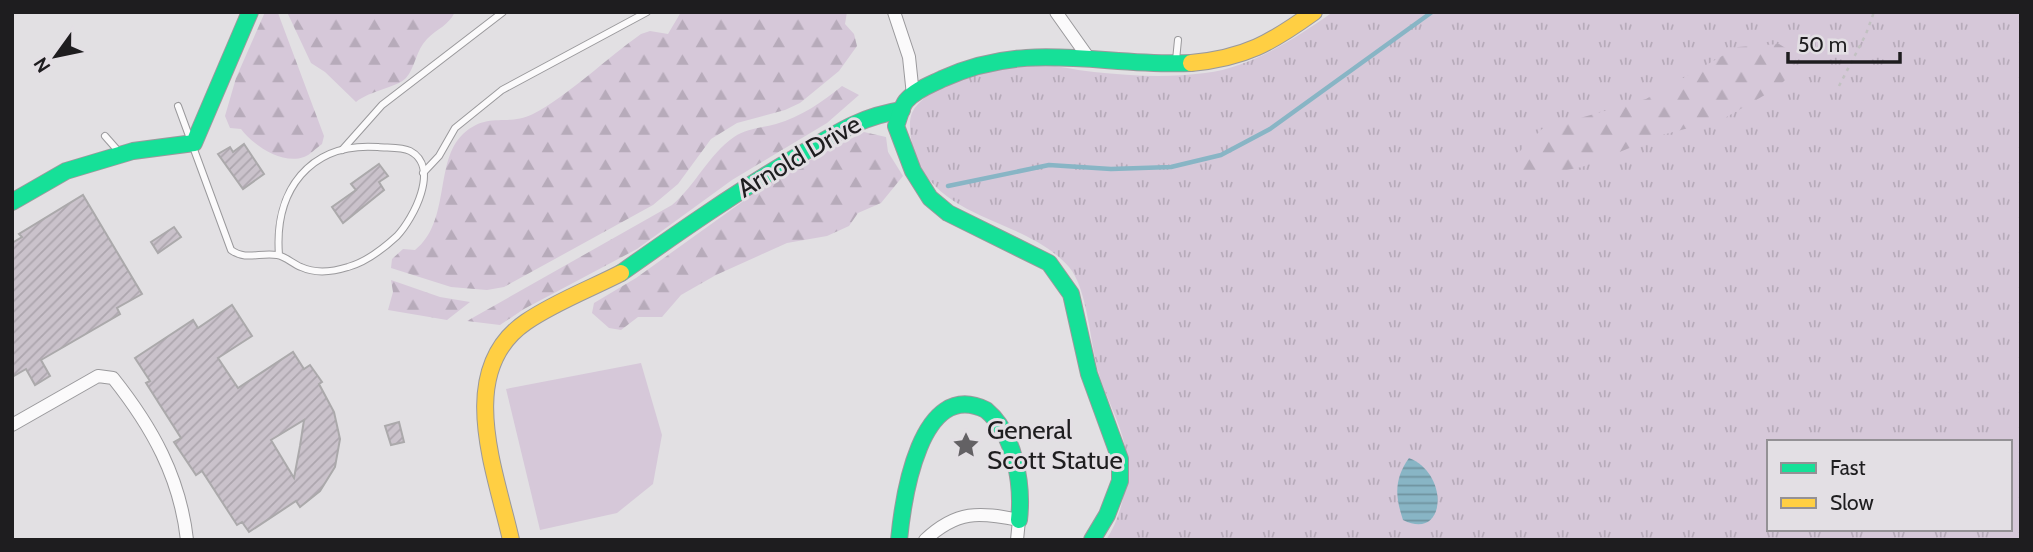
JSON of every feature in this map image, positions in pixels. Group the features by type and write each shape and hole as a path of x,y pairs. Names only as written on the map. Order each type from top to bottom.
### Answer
{"street":[{"path":"243,12 243,30"},
{"path":"12,202 59,173 121,155 194,143 250,12"},
{"path":"894,12 909,57 913,96"},
{"path":"1056,12 1090,60"},
{"path":"1092,540 1107,515 1120,481 1120,459 1089,374 1071,294 1049,263 948,214 930,198 913,171 896,127 902,110 913,96 973,65 999,58 1029,56 1176,62 1223,60 1273,42 1314,12"},
{"name":"Arnold Drive","path":"512,540 486,429 483,400 491,367 506,340 526,322 621,273 731,195 813,147 872,115 902,110"},
{"path":"12,425 98,376 113,377 171,468 184,508 187,540"},
{"path":"900,540 902,507 927,431 935,417 962,405 975,405 998,419 1020,483 1017,540"},
{"path":"925,540 956,519 981,512 1019,520"}],"lane":[{"path":"342,150 383,105 503,12"},
{"path":"424,173 439,156 455,128 502,90 648,12"},
{"path":"1176,62 1178,40"},
{"path":"178,106 194,143 231,250 241,257 279,255 301,267 323,272 352,266 370,257 399,233 411,218 421,194 424,173 417,157 409,151 364,146 321,157 289,190 277,229 279,255"},
{"path":"106,136 121,155"}],"path":[{"path":"1839,86 1867,34 1874,12"}],"green space":[{"path":"265,12 278,13 324,136 322,144 304,157 287,158 269,152 241,129 230,128 225,116 236,78"},
{"path":"287,12 455,12 449,21 423,43 406,78 356,102 325,72 311,63"},
{"path":"681,12 847,12 845,24 854,34 857,46 839,71 800,103 785,110 737,123 711,139 678,184 653,205 504,287 487,290 451,287 391,268 392,259 403,249 415,250 434,224 448,160 463,134 481,123 523,118 533,114 560,97 641,34 650,31 668,34"},
{"path":"1333,12 2021,12 2021,540 1106,540 1115,524 1123,497 1127,458 1121,433 1099,374 1084,303 1075,277 1069,267 1052,251 966,208 947,196 930,180 913,149 910,130 912,113 920,102 948,84 1001,67 1039,64 1122,75 1191,75 1239,65 1288,42"},
{"path":"1779,44 1797,55 1791,74 1777,88 1723,119 1662,135 1582,167 1521,179 1512,159 1542,129 1646,99 1738,47"},
{"path":"842,86 859,95 827,123 732,180 637,249 524,309 500,325 467,321 672,205 717,152 734,137 803,113"},
{"path":"864,132 886,137 888,152 903,176 881,203 858,213 849,226 827,236 787,243 716,275 681,295 662,317 638,317 621,330 609,328 592,313 594,303 636,278 774,179"},
{"path":"391,280 440,297 470,302 447,320 388,310 393,292"},
{"path":"641,363 662,435 653,484 617,513 540,530 506,389"}],"water":[{"path":"1409,458 1422,466 1436,490 1438,503 1435,514 1428,522 1417,524 1403,520 1397,488"}],"building":[{"path":"244,144 264,174 243,189 218,154 230,147 233,152"},
{"path":"379,164 388,176 379,182 384,190 343,223 332,207 356,190 351,184"},
{"path":"83,195 142,294 117,308 120,314 41,360 50,376 35,385 26,369 12,377 12,243 22,237 19,234"},
{"path":"174,227 181,237 158,253 151,242"},
{"path":"232,305 252,336 218,358 238,388 293,352 304,369 310,365 322,382 319,384 334,412 340,439 335,467 320,491 300,507 296,501 249,532 242,522 237,525 202,471 196,475 174,442 181,438 146,383 150,381 135,358 193,320 198,328","holes":["304,420 294,478 271,440"]},
{"path":"399,422 404,442 391,445 385,426"}],"waterway":[{"path":"948,186 1049,165 1111,169 1171,167 1221,155 1270,129 1432,12"}],"traffic: fast":[{"path":"12,202 66,171 133,151 194,143 250,12"},
{"path":"1092,540 1107,515 1120,481 1120,459 1089,374 1071,294 1049,263 948,213 930,198 913,171 896,126 904,104 918,91 974,67 1005,60 1036,57 1191,63"},
{"path":"621,273 729,199 822,141 859,122 902,110"},
{"path":"899,540 905,498 919,447 931,426 945,411 963,404 986,410 1004,432 1018,476 1019,520"}],"traffic: slow":[{"path":"1191,63 1227,57 1257,47 1314,12"},
{"path":"511,540 490,454 486,424 486,395 491,367 504,343 526,322 621,273"}],"place":[{"name":"General Scott Statue","path":"966,445"}]}
